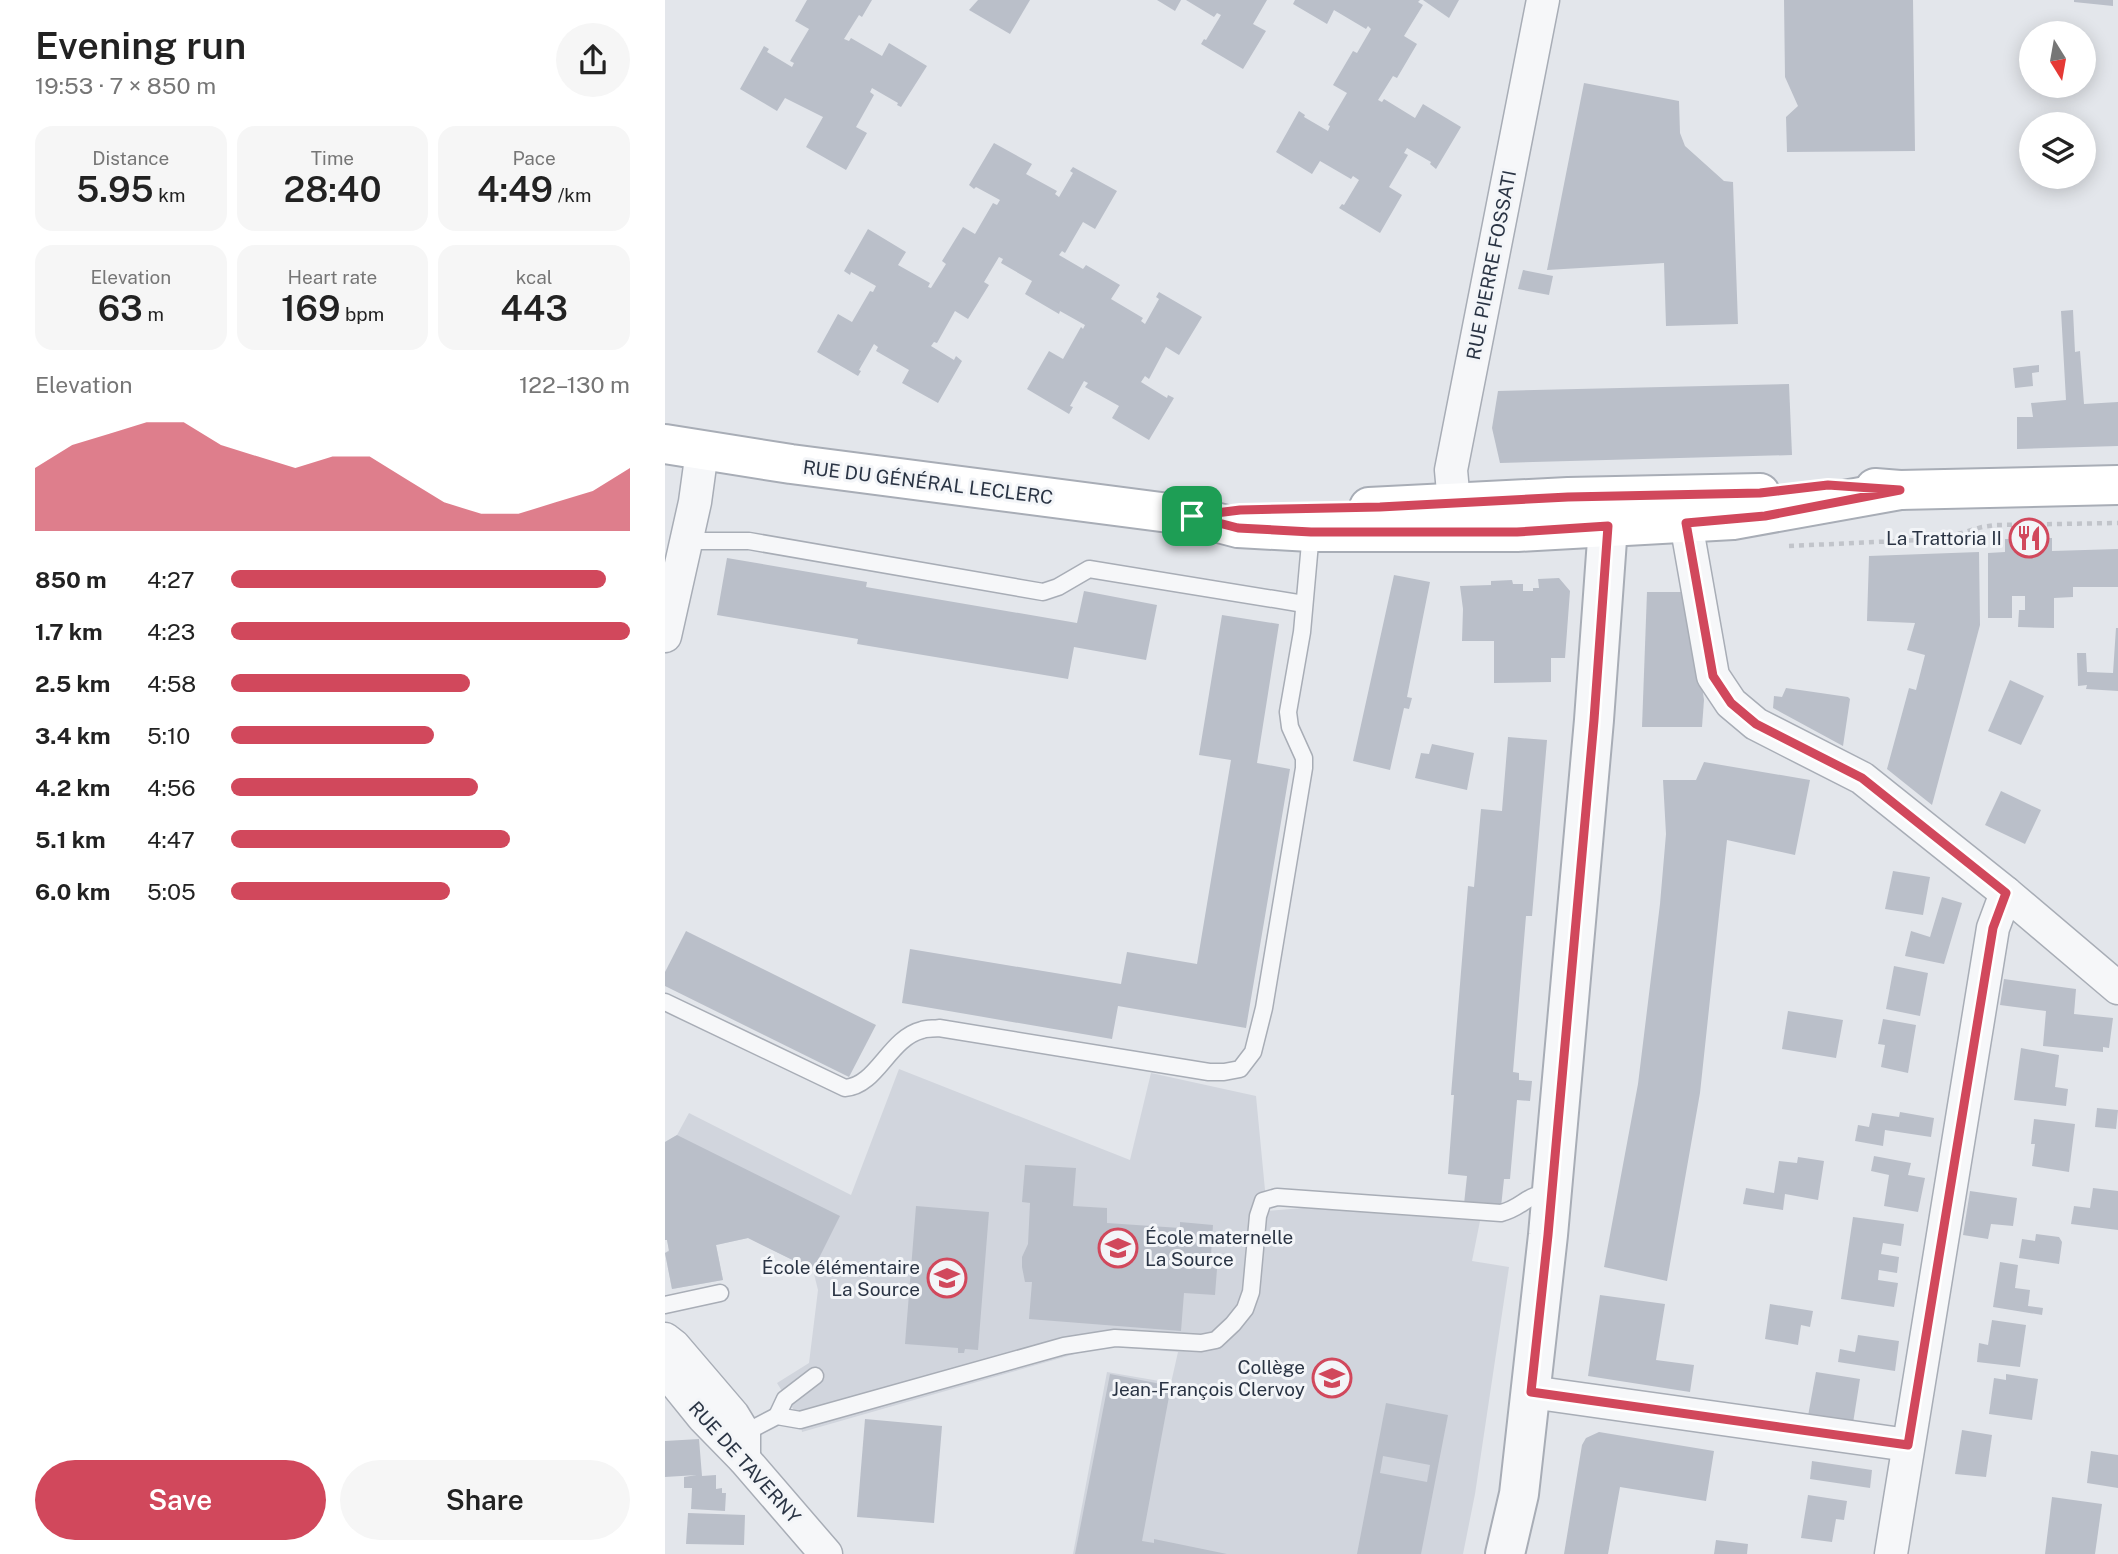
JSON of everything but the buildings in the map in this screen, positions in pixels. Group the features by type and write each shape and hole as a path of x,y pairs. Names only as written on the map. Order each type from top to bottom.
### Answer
{"main road":[{"name":"RUE DU GÉNÉRAL LECLERC","path":"665,444 702,452 1192,516 1240,510 1312,520 1380,507 1455,517 1517,532 1608,526 1685,517 1765,516 1900,490"},
{"name":"RUE DU GÉNÉRAL LECLERC","path":"1455,517 1568,497 1760,493 1828,485 1900,490 2118,485"}],"street":[{"name":"RUE PIERRE FOSSATI","path":"1455,517 1451,470 1453,457 1543,0"},
{"path":"665,636 695,502 702,452"},
{"name":"RUE DU GÉNÉRAL LECLERC","path":"1685,517 1736,507 1760,493"},
{"path":"1506,1554 1519,1494 1552,1194 1594,720 1608,526 1568,497"},
{"path":"1685,517 1713,676 1731,703 1756,724 1862,778 2006,893 2118,988"},
{"path":"1891,1554 1993,928 2006,893"},
{"name":"RUE DE TAVERNY","path":"665,1339 678,1374 713,1411 744,1459 826,1554"},
{"path":"1531,1392 1908,1445"}],"lane":[{"path":"665,1002 845,1088 853,1088 865,1081 884,1056 902,1040 920,1030 939,1028 1209,1072 1240,1069 1253,1052 1264,1008 1304,768 1304,758 1290,727 1288,712 1302,632 1312,520"},
{"path":"686,541 749,541 1043,592 1058,587 1089,569 1304,604"},
{"path":"777,1416 800,1420 1064,1346 1115,1338 1191,1343 1216,1340 1245,1309 1251,1292 1258,1216 1263,1201 1268,1198 1277,1196 1501,1213 1514,1210 1535,1193 1552,1194"},
{"path":"665,1305 720,1293"},
{"path":"744,1459 752,1429 777,1416 785,1399 815,1376"}],"path":[{"path":"1805,544 1941,539 1996,525 2118,523"}],"shaded area":[{"path":"899,1069 1130,1160 1151,1073 1256,1096 1267,1211 1314,1207 1480,1221 1472,1261 1509,1267 1475,1494 1463,1554 1073,1554 1107,1372 1171,1383 1178,1352 1103,1346 802,1432 800,1420 777,1383 809,1363 818,1290 813,1270 748,1238 716,1245 723,1280 672,1289 665,1253 669,1250 665,1240 665,1142 677,1135 689,1113 851,1195"}],"place":[{"name":"La Trattoria II","path":"2029,538"},
{"name":"École maternelle La Source","path":"1118,1248"},
{"name":"École élémentaire La Source","path":"947,1278"},
{"name":"Collège Jean-François Clervoy","path":"1332,1378"}],"route":[{"path":"1828,485 1900,490 1765,516 1686,523 1713,676 1731,703 1756,724 1862,778 2006,893 1993,928 1908,1445 1531,1392 1548,1235 1594,720 1608,526 1517,532 1311,532 1238,528 1192,516 1240,510 1313,507 1760,493 1828,485"}]}
